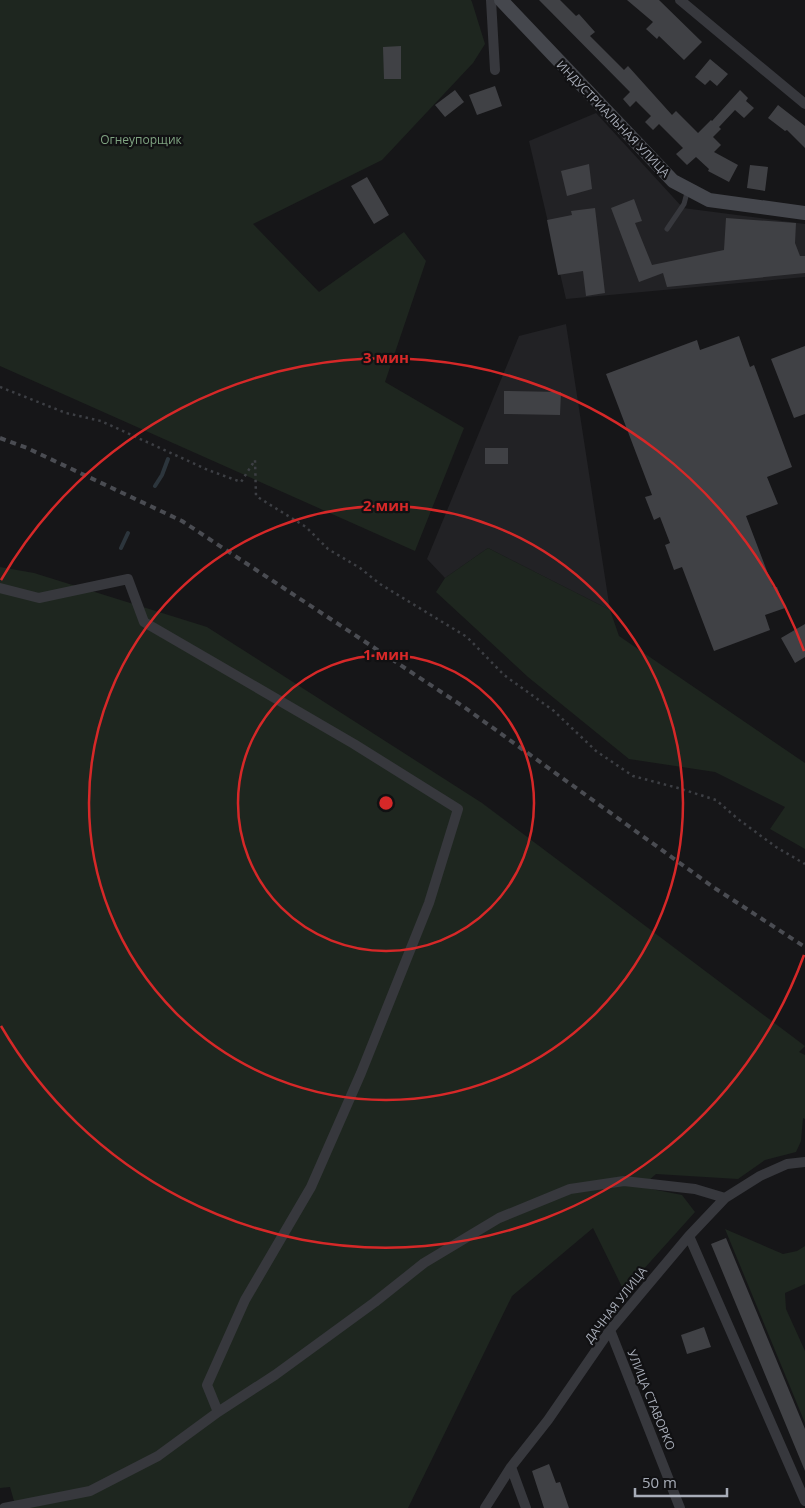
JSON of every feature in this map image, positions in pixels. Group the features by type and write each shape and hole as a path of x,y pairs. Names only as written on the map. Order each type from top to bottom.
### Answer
{"street":[{"path":"491,0 495,70"},
{"name":"ИНДУСТРИАЛЬНАЯ УЛИЦА","path":"501,0 673,181 709,200 805,213"},
{"path":"680,0 805,104"},
{"path":"0,588 39,598 128,579 144,622 354,744 458,809 429,903 362,1073 311,1187 245,1300 207,1385 218,1412"},
{"name":"ДАЧНАЯ УЛИЦА","path":"485,1508 511,1467 548,1420 610,1330 689,1236 725,1198 760,1176 787,1164 805,1162"},
{"path":"4,1508 90,1491 158,1456 360,1313 424,1263 500,1218 570,1189 624,1181 695,1189 725,1198"},
{"path":"689,1236 805,1501"},
{"name":"УЛИЦА СТАВОРКО","path":"610,1330 680,1508"},
{"path":"511,1467 526,1508"}],"lane":[{"path":"667,229 684,204 688,189"}],"path":[{"path":"0,386 66,413 101,421 208,470 242,482 255,460 256,496 306,527 328,549 360,568 380,584 467,637 504,675 554,711 596,751 633,776 716,800 776,847 805,864"}],"shaded area":[{"path":"596,113 683,208 805,224 805,277 566,299 529,141"},
{"path":"566,324 610,610 488,548 445,578 427,559 519,336"}],"green space":[{"name":"Огнеупорщик","path":"0,0 471,0 485,44 473,63 382,160 253,224 319,292 404,232 426,261 385,382 464,428 415,551 0,366"},
{"path":"488,548 610,610 619,636 805,763 805,849 770,829 785,807 715,772 629,759 528,677 436,592 445,578"},
{"path":"0,567 34,573 207,627 482,803 805,1046 799,1052 805,1055 805,1119 803,1118 801,1141 796,1152 765,1160 738,1179 656,1174 641,1187 682,1195 695,1212 624,1291 593,1228 512,1296 408,1508 16,1508 10,1487 0,1488"},
{"path":"725,1229 783,1254 797,1251 805,1246 805,1284 785,1293 786,1309 805,1351 805,1423"}],"building":[{"path":"539,0 560,0 576,16 579,14 595,32 590,36 624,70 628,66 672,115 676,111 698,133 712,121 740,90 748,98 746,101 754,108 744,118 735,110 719,127 721,129 713,137 721,145 714,152 738,165 729,182 708,171 709,169 696,157 687,165 676,154 683,148 659,124 653,130 645,122 651,116 636,101 630,107 623,99 630,92"},
{"path":"627,0 659,0 702,42 684,60 659,36 657,39 646,29 653,22"},
{"path":"401,46 401,79 384,79 383,47"},
{"path":"710,59 728,74 717,86 710,80 705,85 695,77"},
{"path":"495,86 502,106 477,115 469,95"},
{"path":"455,90 464,102 445,117 435,105"},
{"path":"778,105 805,126 805,148 787,130 785,131 768,118"},
{"path":"589,164 592,189 567,196 561,171"},
{"path":"750,165 768,167 765,191 747,188"},
{"path":"367,177 389,215 374,224 351,186"},
{"path":"634,199 642,221 635,223 652,265 724,250 726,218 796,223 795,243 800,256 805,256 805,273 667,287 663,273 639,282 611,208"},
{"path":"595,208 605,293 586,296 583,271 558,275 547,220 572,215 571,211"},
{"path":"739,336 750,367 754,365 792,467 767,477 778,504 746,516 773,587 777,587 785,608 765,615 770,630 714,651 682,567 674,570 665,545 670,543 660,517 654,520 645,497 652,495 606,374 697,340 700,350"},
{"path":"805,346 805,414 794,418 771,359"},
{"path":"504,391 561,392 560,415 504,414"},
{"path":"485,448 508,448 508,464 485,464"},
{"path":"805,624 805,657 795,663 781,638"},
{"path":"726,1238 805,1429 805,1471 711,1244"},
{"path":"704,1327 711,1347 687,1354 681,1335"},
{"path":"549,1464 556,1483 560,1482 569,1508 544,1508 532,1471"}],"waterway":[{"path":"155,486 162,475 168,459"},
{"path":"121,548 128,533"}],"railway":[{"path":"0,438 27,448 182,521 464,707 713,887 805,947"}]}
